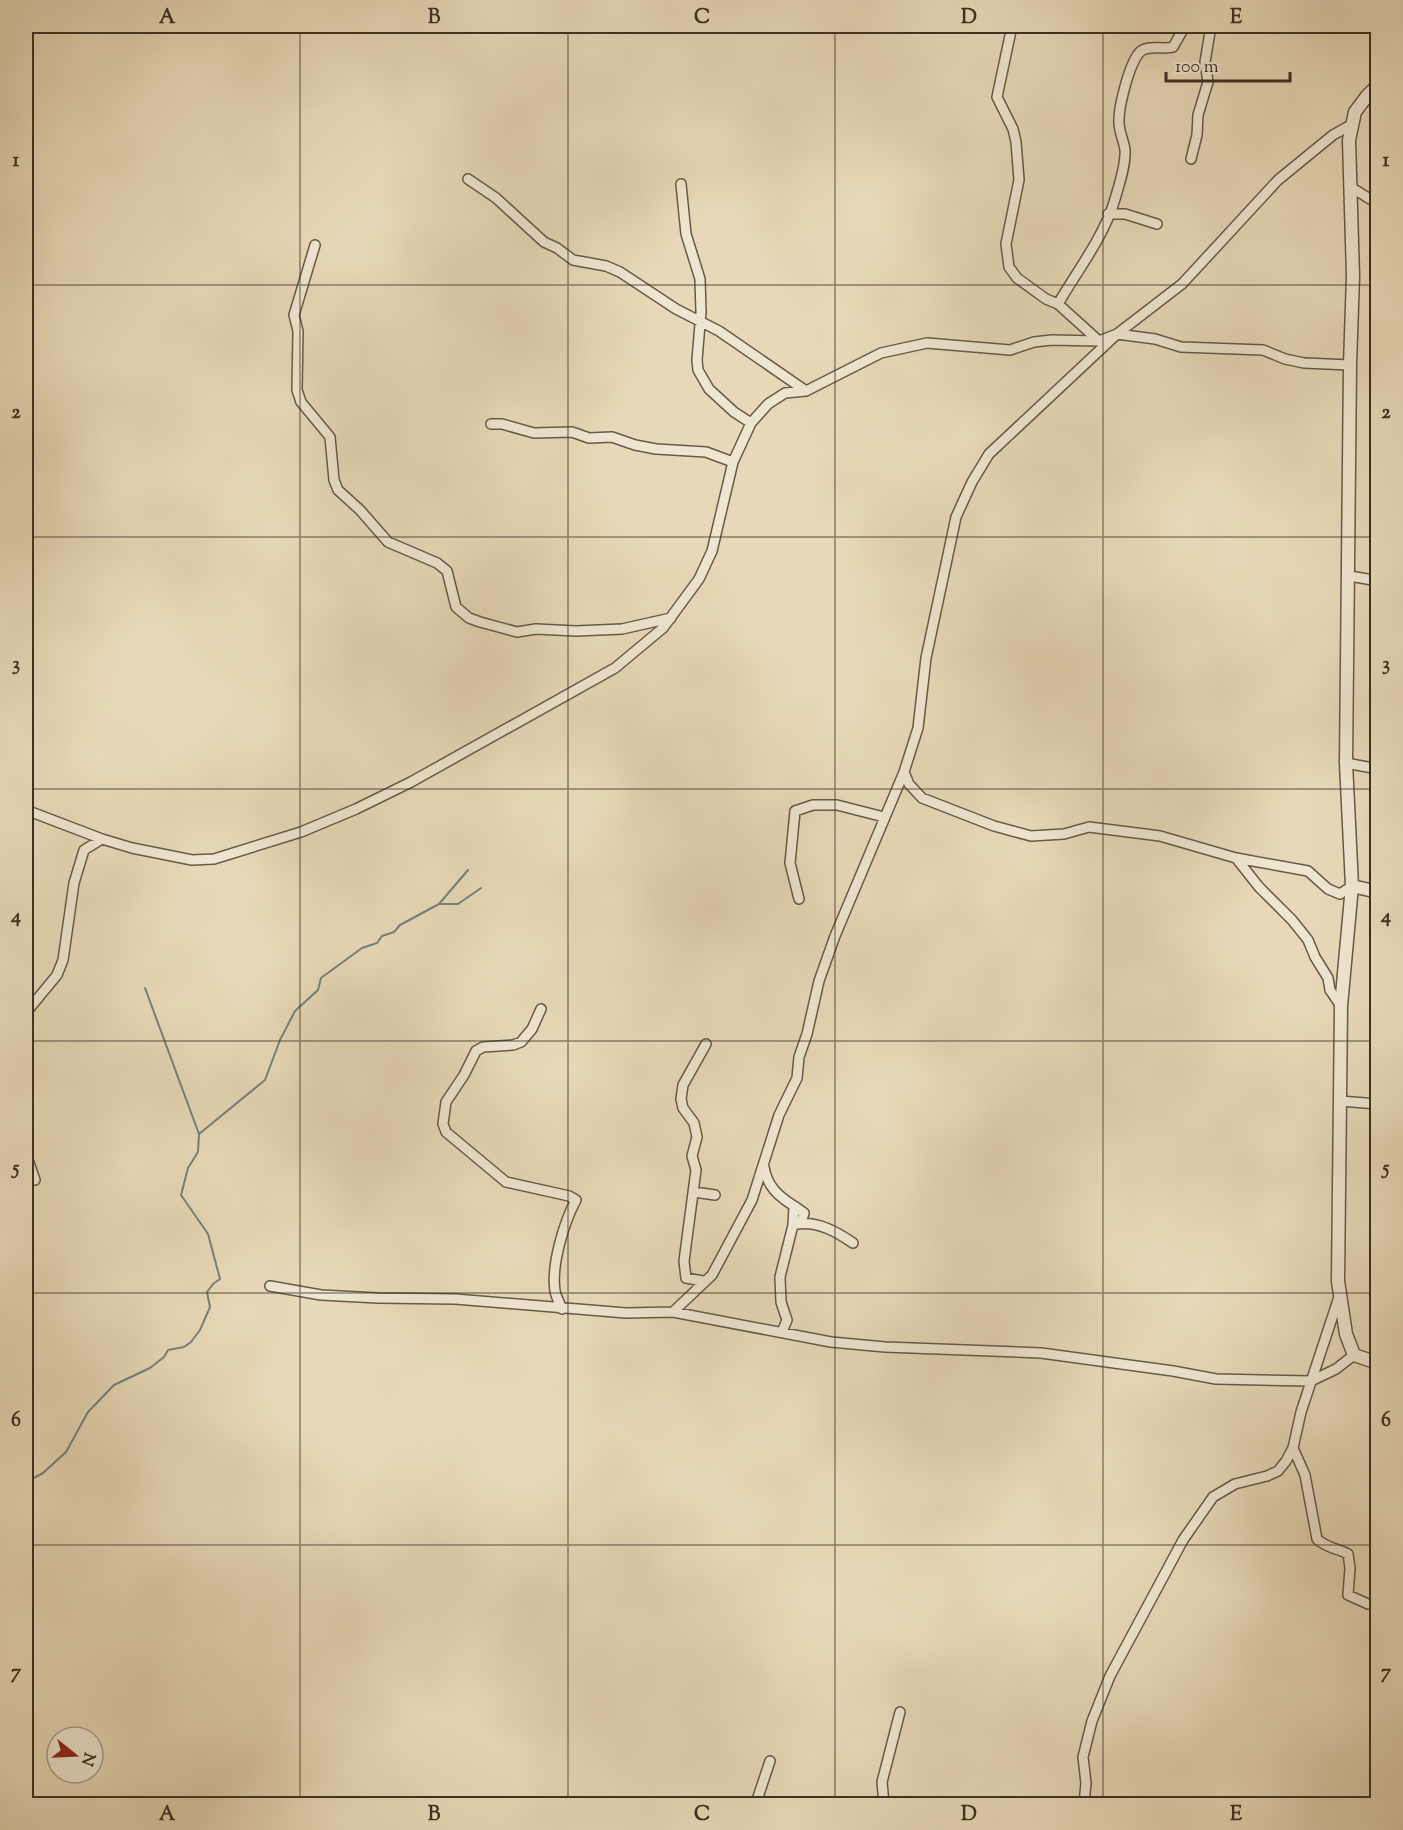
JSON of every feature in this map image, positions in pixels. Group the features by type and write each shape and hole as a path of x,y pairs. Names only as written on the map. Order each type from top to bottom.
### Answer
{"street":[{"path":"1011,26 997,97 1013,129 1019,180 1006,244 1008,267 1017,278 1046,299 1058,304 1099,341"},
{"path":"1058,304 1096,240 1114,201 1125,151 1119,122 1123,95 1133,64 1140,51 1148,47 1165,50 1173,47 1185,26"},
{"path":"1191,159 1197,135 1198,115 1208,82 1205,62 1211,26"},
{"path":"1377,85 1355,112 1349,140 1353,276 1346,764 1352,886 1341,1006 1339,1297 1346,1334 1354,1355 1377,1363"},
{"path":"673,1312 703,1281 712,1275 752,1200 779,1115 797,1078 799,1057 807,1034 819,981 835,936 904,772 918,728 926,658 956,517 972,482 989,454 1118,334 1182,284 1278,180 1333,135 1351,125"},
{"path":"468,179 496,198 544,242 573,260 606,266 620,272 676,309 719,332 806,391"},
{"path":"681,184 686,234 700,279 701,322 697,360 702,379 734,412 751,423"},
{"path":"1349,186 1377,204"},
{"path":"1108,214 1125,214 1157,224"},
{"path":"315,245 294,315 298,331 297,390 301,402 330,437 334,480 338,490 360,510 388,542 437,564 447,571 456,606 469,618 495,628 517,632 536,629 576,631 622,629 671,618"},
{"path":"26,810 132,848 192,860 214,859 302,832 411,782 615,668 663,627 699,579 712,551 734,462 751,423 768,404 785,393 806,391 881,353 927,343 1010,350 1034,342 1099,341 1118,334 1155,339 1181,347 1263,350 1285,359 1304,363 1350,365"},
{"path":"491,424 502,424 534,433 573,432 589,438 612,437 656,449 706,452 734,462"},
{"path":"1350,576 1377,581"},
{"path":"1346,764 1377,769"},
{"path":"904,772 909,784 922,798 1004,829 1031,836 1054,835 1093,827 1160,836 1236,858 1308,871 1328,889 1340,894 1352,886 1377,892"},
{"path":"799,898 790,863 795,811 813,805 837,805 884,817"},
{"path":"26,1020 29,1009 57,975 63,960 74,883 84,850 102,839"},
{"path":"1236,858 1259,887 1292,920 1308,940 1328,978 1330,990 1341,1006"},
{"path":"541,1009 532,1029 521,1042 513,1045 483,1047 476,1051 464,1075 446,1102 443,1124 446,1132 506,1182 569,1196 576,1200 565,1224 556,1266 555,1290 562,1309"},
{"path":"689,1298 684,1261 694,1192 696,1170 692,1156 696,1131 694,1123 683,1108 681,1099 683,1085 706,1044"},
{"path":"1340,1101 1377,1104"},
{"path":"26,1154 35,1180"},
{"path":"763,1162 765,1177 772,1189 804,1213 797,1224 780,1278 781,1302 793,1334"},
{"path":"694,1192 715,1195"},
{"path":"797,1224 836,1230 853,1243"},
{"path":"686,1278 703,1281"},
{"path":"270,1286 321,1295 455,1299 626,1313 673,1312 831,1342 885,1347 1041,1353 1216,1379 1311,1381 1336,1369 1354,1355"},
{"path":"1084,1804 1086,1783 1083,1757 1095,1712 1110,1676 1184,1540 1213,1497 1235,1484 1278,1471 1293,1448 1301,1412 1339,1297"},
{"path":"782,1332 788,1320"},
{"path":"1293,1448 1305,1475 1317,1539 1323,1545 1348,1554 1350,1568 1348,1594 1368,1604"},
{"path":"884,1804 882,1782 900,1712"},
{"path":"760,1804 758,1797 770,1761"}],"waterway":[{"path":"199,1134 265,1080 280,1040 295,1011 318,990 321,978 362,948 377,943 382,936 394,932 400,925 439,904 468,870"},
{"path":"439,904 458,904 481,888"},
{"path":"26,1482 43,1473 66,1452 88,1412 114,1385 150,1368 164,1357 168,1350 184,1347 191,1342 200,1330 210,1307 207,1292 220,1279 208,1234 181,1195 188,1168 198,1152 199,1134 145,988"}]}
